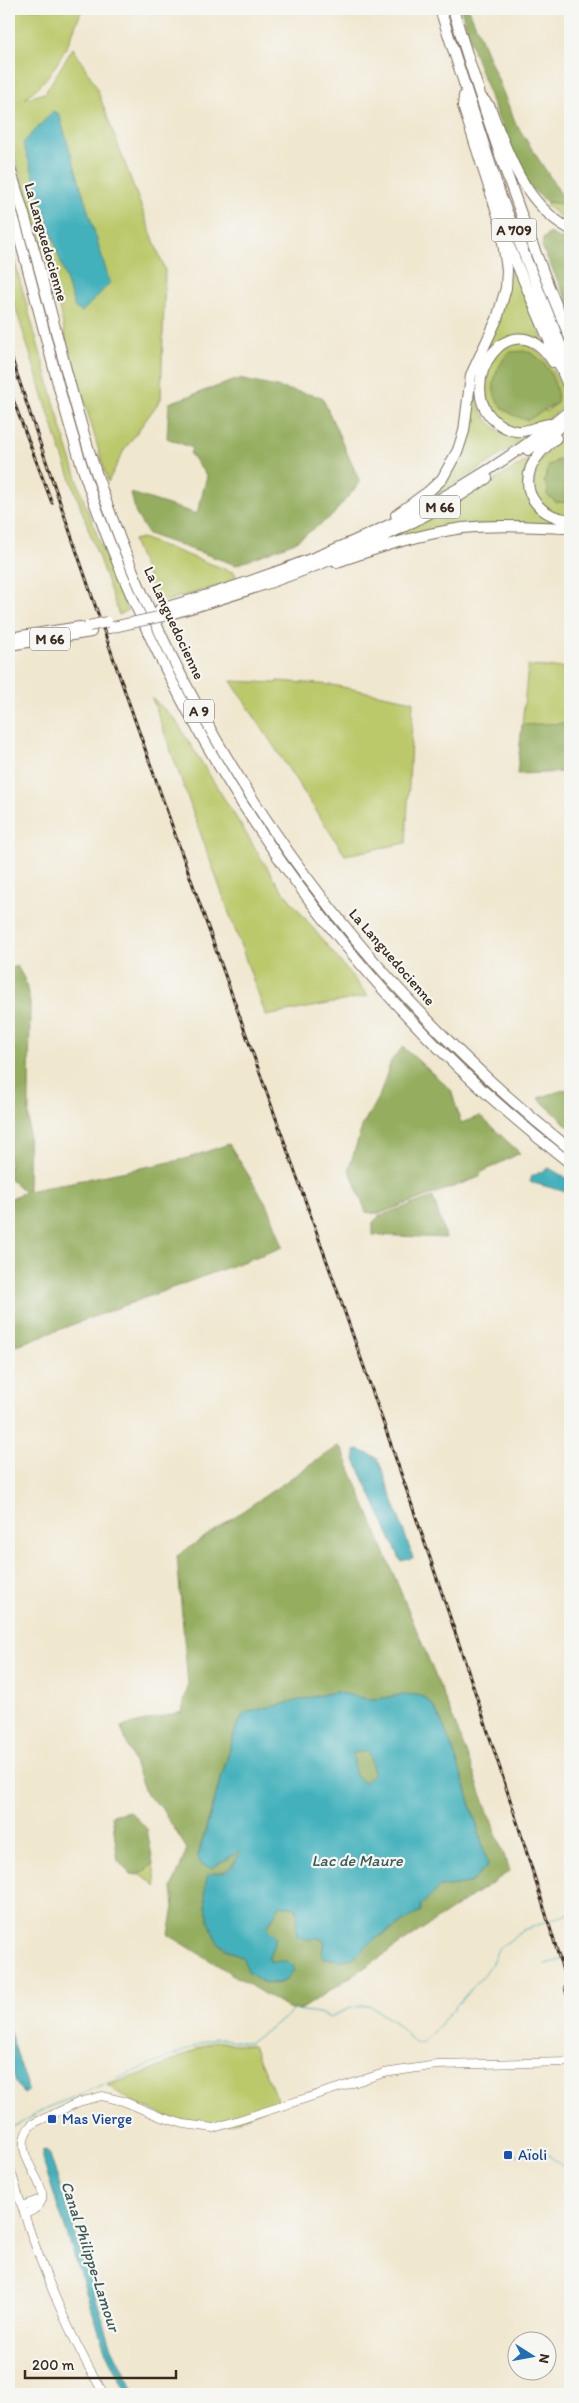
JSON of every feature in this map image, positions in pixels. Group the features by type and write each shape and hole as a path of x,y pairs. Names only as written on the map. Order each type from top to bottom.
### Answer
{"highway":[{"name":"A 709","path":"440,9 501,197 570,368"},
{"name":"A 709","path":"453,9 512,194 570,338"},
{"path":"465,90 463,106 500,222 569,387"},
{"path":"479,94 490,108 509,155 530,194 548,214 570,229"},
{"name":"La Languedocienne","path":"9,166 82,430 112,521 159,633 212,734 272,830 311,885 365,952 468,1061 570,1149"},
{"name":"La Languedocienne","path":"9,202 72,433 102,524 154,647 204,741 273,851 363,967 422,1030 468,1075 570,1163"},
{"path":"373,532 379,524 429,491 452,465 464,431 471,375 497,319 506,288 507,270 500,222"},
{"path":"566,419 518,432 501,425 489,415 483,402 480,385 482,373 501,344 509,339 520,338 530,340 541,346 569,387"},
{"path":"566,419 557,437 537,457 531,468 529,481 531,496 538,507 552,516 570,520"},
{"name":"M 66","path":"161,612 259,578 373,532 463,486 500,464 566,419"},
{"name":"M 66","path":"9,645 130,620 246,591 306,568 421,518 468,492 566,419"},
{"path":"306,568 322,567 400,541 448,530 477,527 570,528"},
{"name":"M 66","path":"9,638 90,629"}],"street":[{"path":"24,2210 37,2207 41,2200 42,2188 29,2168 24,2154 21,2142 25,2132 39,2121 93,2097 112,2097 176,2122 214,2128 384,2073 437,2065 570,2062"},
{"path":"9,2164 24,2210 66,2320 104,2394"}],"green space":[{"path":"9,9 82,9 61,57 49,75 25,98 45,93 73,48 95,84 165,270 161,399 124,450 108,482 66,338 51,274 9,139"},
{"path":"461,9 469,9 516,124 568,205 547,202 527,185 507,142 474,53"},
{"path":"547,202 570,205 570,225 547,206"},
{"path":"549,233 570,243 570,307 542,247 543,239"},
{"path":"9,242 66,444 85,504 127,611 119,615 59,446 9,287"},
{"path":"511,271 514,271 546,348 535,340 525,337 502,341 481,378 477,397 481,411 496,428 511,436 531,435 470,475 423,502 422,500 450,474 462,450 474,378"},
{"path":"520,342 537,351 544,358 569,402 545,421 532,426 518,428 510,426 502,420 490,406 487,397 486,379 488,370 497,354 504,348","holes":["529,352 545,364 558,396 557,403 546,412"]},
{"path":"524,351 531,353 544,364 553,379 557,396 557,403 528,420 515,416 505,410 494,394 496,374 501,363 509,352"},
{"path":"239,379 322,397 360,482 332,516 295,542 236,565 148,534 136,514 131,493 197,514 207,476 190,454 192,448 167,438 169,403"},
{"path":"570,431 570,456 555,461 549,489 556,502 570,503 570,515 567,516 550,511 543,506 536,495 534,481 538,464 543,457"},
{"path":"534,456 530,499 569,523 472,525 347,555 445,511"},
{"path":"570,456 570,503 556,502 547,495 548,489 544,482 549,465"},
{"path":"142,538 235,573 237,581 158,603 133,540"},
{"path":"528,666 570,668 570,723 522,725"},
{"path":"231,681 277,683 278,681 332,685 413,701 406,843 345,855"},
{"path":"152,698 174,718 278,885 368,996 266,1016"},
{"path":"570,723 570,772 517,774 522,725"},
{"path":"17,966 25,980 30,1003 28,1191 185,1159 229,1144 269,1208 283,1247 9,1348 9,1199 25,1192 9,1178 9,969"},
{"path":"403,1047 451,1090 461,1123 480,1116 520,1153 480,1173 480,1177 378,1214 366,1212 349,1168 363,1124 380,1094 391,1061"},
{"path":"570,1088 570,1128 538,1098"},
{"path":"433,1197 446,1238 373,1235 373,1222 379,1216"},
{"path":"338,1446 342,1449 456,1726 510,1871 302,2009 290,2010 169,1935 174,1907 172,1888 187,1849 160,1806 146,1795 121,1727 182,1712 188,1686 177,1556","holes":["334,1692 372,1699 413,1695 425,1698 434,1707 443,1725 462,1776 488,1866 470,1883 440,1887 397,1927 375,1939 353,1958 343,1960 323,1958 322,1950 325,1944 323,1940 296,1932 299,1917 297,1908 280,1905 267,1928 276,1937 269,1957 270,1962 285,1961 286,1980 278,1983 265,1983 255,1976 244,1959 222,1947 214,1935 206,1906 214,1872 228,1869 242,1849 225,1860 198,1855 237,1725 245,1713"]},
{"path":"368,1750 374,1773 364,1783 355,1776 353,1752"},
{"path":"130,1811 147,1829 153,1864 139,1875 130,1874 118,1861 112,1815"},
{"path":"153,1864 157,1887 140,1874"},
{"path":"214,2041 253,2046 278,2101 247,2117 230,2123 201,2126 158,2113 129,2099 107,2085 153,2070"}],"water":[{"path":"53,111 59,114 110,283 82,312 75,308 23,143"},
{"path":"549,1168 570,1180 570,1193 530,1182 532,1176"},
{"path":"359,1450 378,1458 413,1558 401,1561 355,1460 355,1451"},
{"name":"Lac de Maure","path":"334,1692 367,1699 406,1695 425,1698 434,1707 452,1749 462,1776 488,1866 470,1883 440,1887 421,1905 421,1911 375,1939 353,1958 343,1960 323,1958 321,1953 325,1944 323,1940 316,1937 311,1940 298,1937 296,1930 297,1908 280,1905 267,1928 276,1937 269,1957 270,1962 285,1961 293,1965 294,1970 286,1980 279,1983 265,1983 249,1973 243,1959 218,1943 211,1927 205,1901 208,1875 221,1873 229,1869 241,1850 212,1868 201,1865 198,1856 237,1725 245,1713","holes":["368,1751 374,1773 364,1783 355,1776 353,1753"]},
{"path":"9,2029 27,2085 27,2092 25,2093 20,2089 13,2074"},
{"path":"46,2150 50,2155 112,2348 135,2394 127,2394 105,2350 42,2158 42,2151"}],"waterway":[{"path":"9,2129 47,2108 215,2038 250,2043 295,2010 319,2013 330,2017 351,2008 369,2005 396,2023 415,2043 422,2044 489,1969 498,1949 524,1930 570,1913"},
{"path":"545,1964 570,1958"},
{"path":"514,2155 546,2153 570,2172"}],"railway":[{"path":"9,350 127,697 425,1542 514,1812 570,1994"},
{"path":"9,389 52,503"},
{"path":"565,1987 570,2006"}],"place":[{"name":"Mas Vierge","path":"52,2119"},
{"name":"Aïoli","path":"508,2155"}],"water label":[{"name":"Canal Philippe-Lamour","path":"91,2256"}]}
